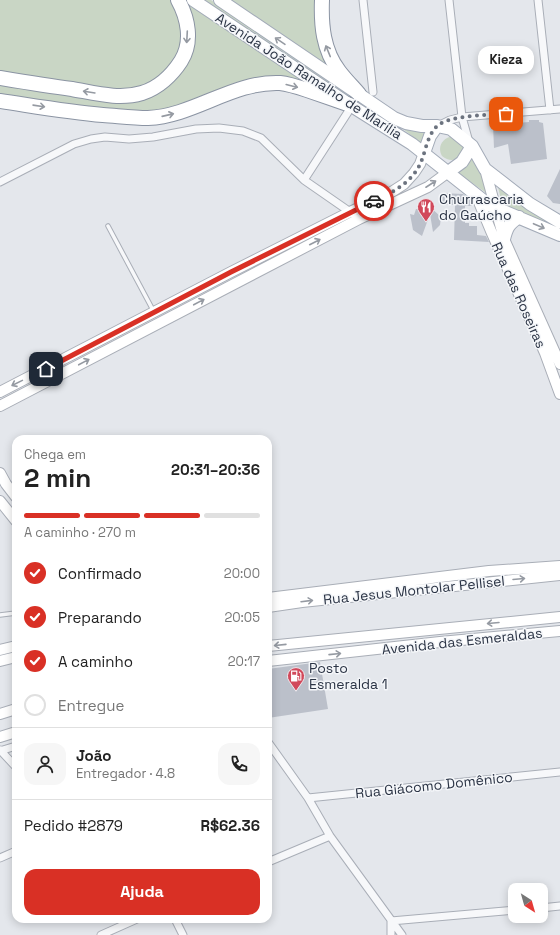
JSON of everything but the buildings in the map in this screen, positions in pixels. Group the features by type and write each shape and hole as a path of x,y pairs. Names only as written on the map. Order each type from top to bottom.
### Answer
{"highway":[{"path":"0,78 121,96 142,93 154,88 176,70 186,48 188,36 187,25 185,14 178,0"},
{"path":"322,0 322,30 330,56 338,70 366,93"},
{"path":"0,101 85,113 149,118 180,112 234,91 280,83 293,85 314,92 349,108"}],"main road":[{"name":"Avenida João Ramalho de Marília","path":"193,0 349,108 390,130 424,153"},
{"name":"Avenida João Ramalho de Marília","path":"220,0 366,93 394,118 406,123 422,126 438,126"},
{"path":"0,392 231,272 390,193 404,184 420,164 430,136 438,126 451,129 471,144 484,169 530,204 560,222"},
{"path":"0,406 359,219 428,187 462,162 471,144"},
{"path":"424,153 476,195 496,209 519,217 560,235"},
{"name":"Rua das Roseiras","path":"484,169 504,239 553,351 560,394"},
{"name":"Rua das Roseiras","path":"476,195 491,232 560,364"},
{"path":"504,239 510,223 519,217"},
{"path":"231,272 236,282"},
{"path":"0,473 12,492"},
{"path":"0,501 12,516"},
{"name":"Rua Jesus Montolar Pellisel","path":"272,598 489,571 560,566"},
{"path":"489,571 490,581"},
{"name":"Rua Jesus Montolar Pellisel","path":"272,606 490,581 560,575"},
{"name":"Avenida das Esmeraldas","path":"272,646 560,617"},
{"path":"438,628 440,642"},
{"name":"Avenida das Esmeraldas","path":"272,662 440,642 560,631"},
{"path":"0,650 12,647"},
{"path":"0,661 12,658"},
{"path":"0,714 12,710"},
{"path":"0,737 12,733"}],"street":[{"path":"363,0 366,93"},
{"path":"449,0 462,118 471,144"},
{"path":"538,0 550,110"},
{"path":"304,180 349,108"},
{"path":"438,126 450,120 462,118 560,109"},
{"path":"0,182 74,144 91,139 104,137 129,139 153,137 196,128 219,128 243,131 260,138 304,180 359,219"},
{"path":"12,747 0,751 12,763"},
{"path":"272,748 308,798 330,836 402,935"},
{"name":"Rua Giácomo Domênico","path":"308,798 560,772"},
{"path":"272,860 330,836"},
{"path":"0,858 12,853"},
{"path":"548,907 560,906"},
{"path":"391,921 508,911"},
{"path":"391,921 391,935"},
{"path":"102,935 128,923"},
{"path":"177,923 183,935"}],"lane":[{"path":"108,226 154,312"},
{"path":"0,615 12,614"}],"green space":[{"path":"0,0 175,0 186,35 169,73 129,94 0,76"},
{"path":"185,0 323,92 298,84 152,114 0,98 0,81 122,99 180,69"},
{"path":"200,0 211,0 375,111 374,113 349,98"},
{"path":"229,0 319,0 336,72"},
{"path":"398,125 429,130 422,138 421,143"},
{"path":"453,136 464,146 464,150 460,157 450,160 442,156 440,146 443,141"},
{"path":"473,154 481,168 489,195 457,172 466,164"},
{"path":"498,187 529,209 560,226 560,230 502,204"}],"way so far":[{"path":"374,201 404,184 414,173 420,164 426,143 438,126 450,120 506,114"}],"place":[{"name":"Kieza","path":"506,114"},
{"name":"Churrascaria do Gaúcho","path":"426,222"},
{"name":"Posto Esmeralda 1","path":"296,691"}],"route":[{"path":"46,369 231,272 374,201"}]}
